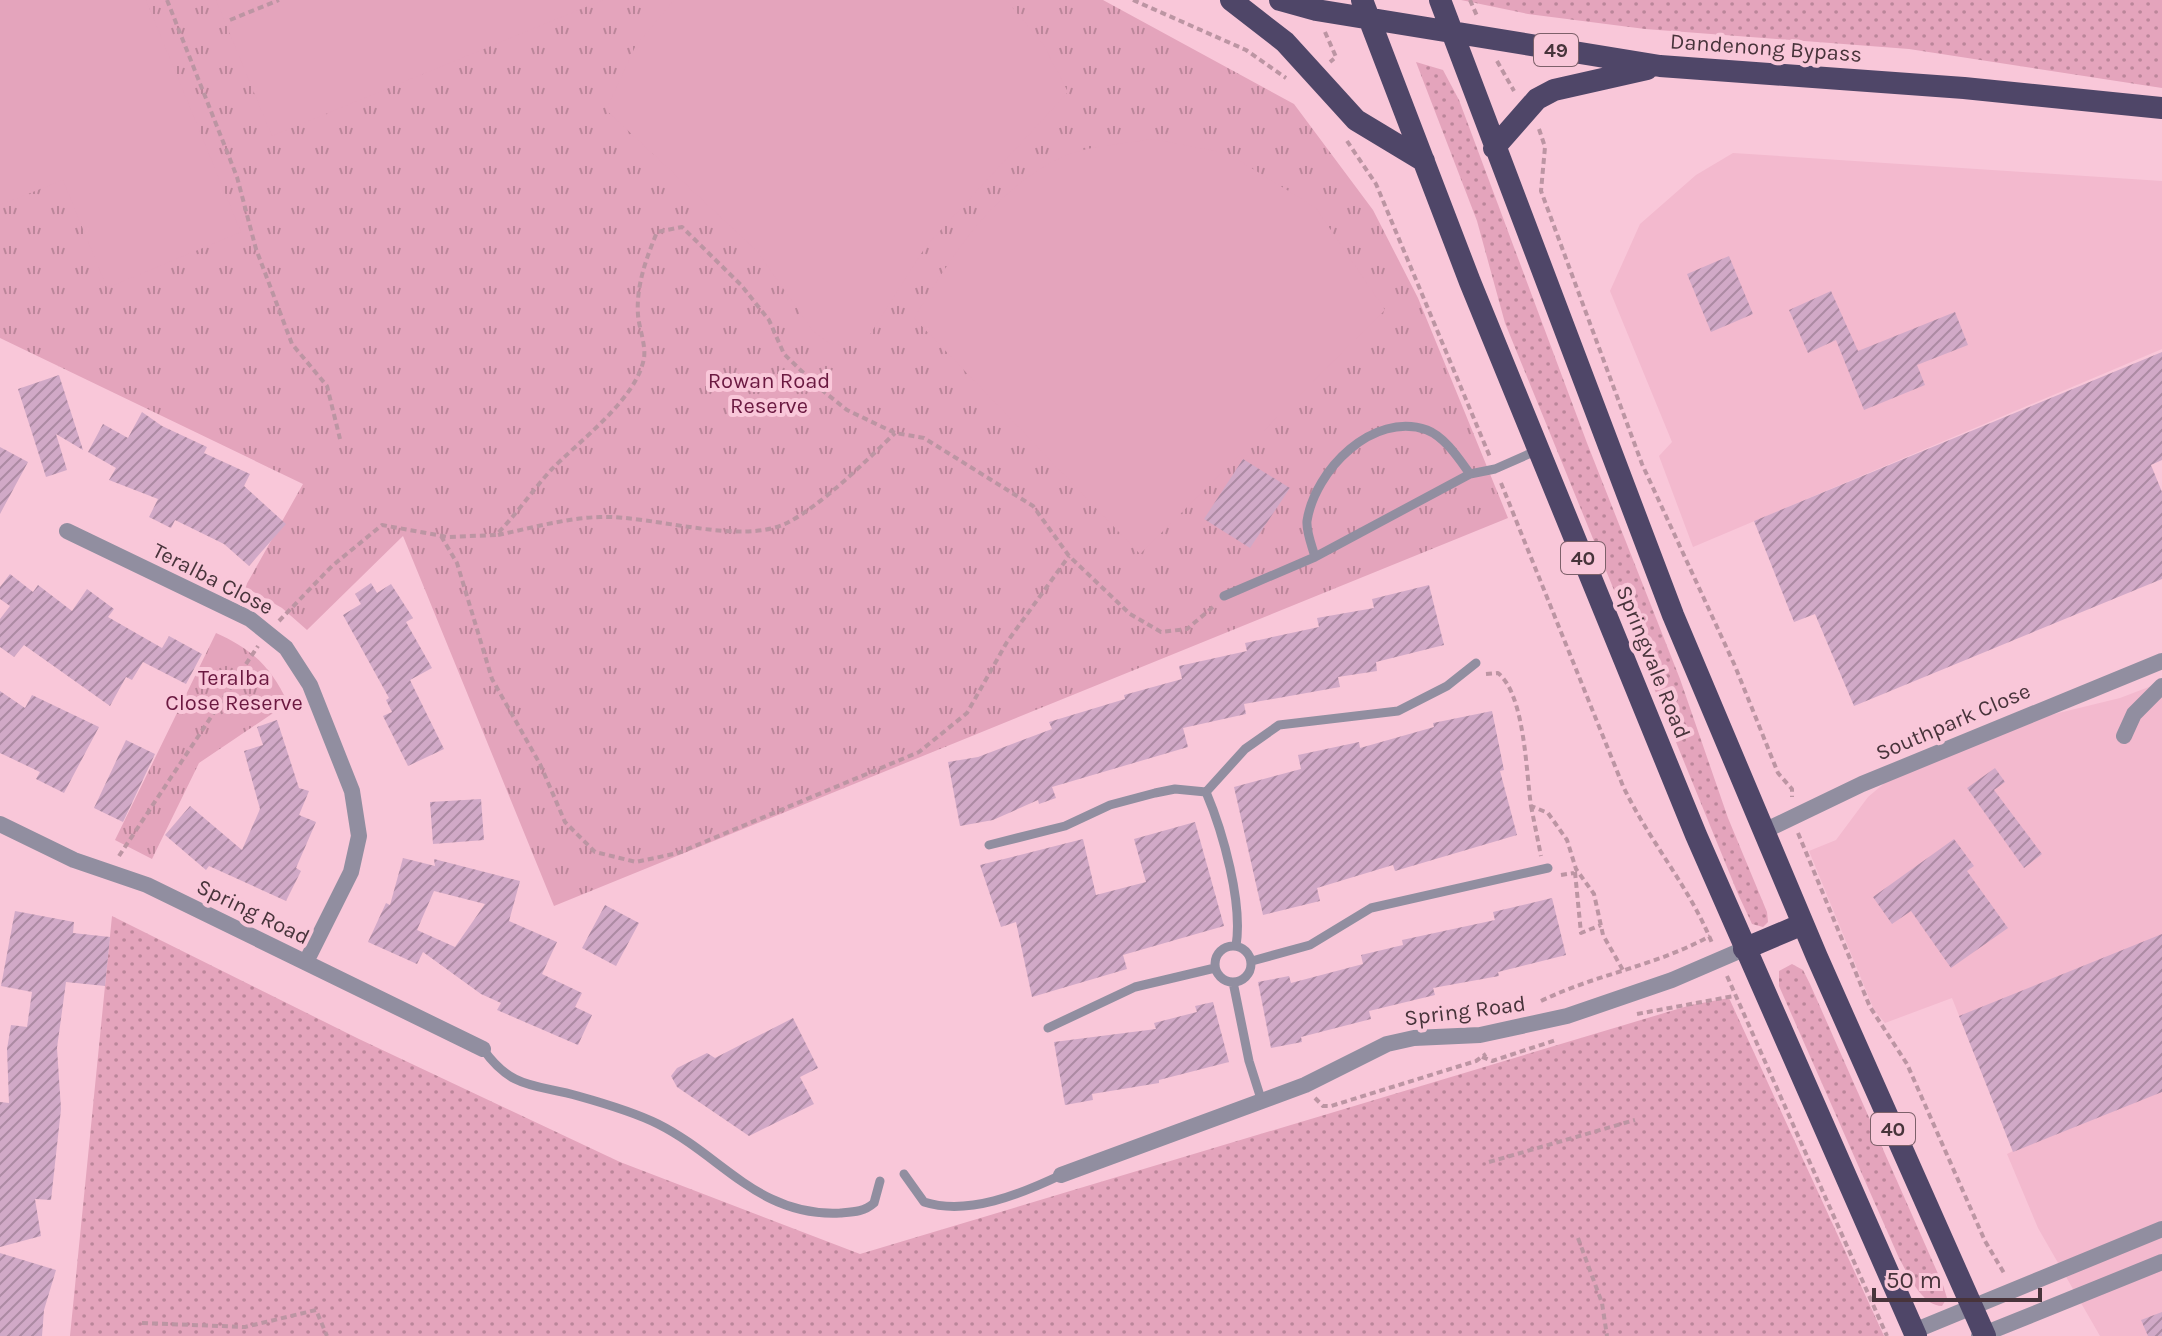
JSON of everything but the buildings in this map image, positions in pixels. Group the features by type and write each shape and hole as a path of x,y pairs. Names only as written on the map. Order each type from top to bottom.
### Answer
{"highway":[{"path":"1231,0 1285,42 1356,120 1424,161"},
{"name":"49","path":"1280,0 1316,10 1366,9"},
{"name":"Springvale Road","path":"1440,0 1629,504 1803,924 1983,1335"},
{"name":"Springvale Road","path":"1366,9 1538,450 1744,949 1915,1334"},
{"name":"Dandenong Bypass","path":"1366,9 1452,32 1660,66 1950,87 2162,108"},
{"path":"1494,148 1525,111 1554,90 1660,66"},
{"path":"1744,949 1803,924"}],"street":[{"name":"Teralba Close","path":"67,531 250,619 269,632 294,659 310,685 348,780 357,812 355,860 306,962"},
{"name":"Southpark Close","path":"1764,831 1862,784 2162,661"},
{"path":"2124,736 2134,714 2162,686"},
{"name":"Spring Road","path":"0,824 74,860 147,885 483,1049"},
{"name":"Spring Road","path":"1061,1175 1305,1085 1387,1044 1505,1031 1595,1008 1744,949"},
{"path":"1915,1334 2011,1289 2162,1229"},
{"path":"1983,1335 2162,1262"}],"lane":[{"path":"1315,557 1306,524 1316,489 1339,459 1367,437 1397,425 1429,431 1456,453 1470,474"},
{"path":"1224,596 1315,557 1470,474 1495,469 1538,450"},
{"path":"1206,792 1245,749 1275,727 1289,722 1318,723 1398,711 1447,686 1476,663"},
{"path":"989,845 1065,826 1110,805 1155,793 1175,789 1206,792"},
{"path":"1206,792 1218,821 1237,914 1236,946"},
{"path":"1252,961 1310,945 1371,908 1546,869"},
{"path":"1236,946 1247,950 1252,961 1246,974 1233,982 1221,979 1215,968 1222,952 1236,946"},
{"path":"1048,1028 1135,987 1215,968"},
{"path":"1233,982 1247,1052 1262,1102"},
{"path":"483,1049 500,1071 537,1089 575,1095 658,1124 747,1187 789,1206 820,1213 861,1211 876,1199 880,1181"},
{"path":"904,1174 924,1202 954,1207 1018,1192 1061,1175"}],"path":[{"path":"167,0 237,177 256,249 292,344 327,386 340,439"},
{"path":"230,20 279,0"},
{"path":"1133,0 1246,50 1296,87"},
{"path":"1525,111 1544,139 1541,191 1642,464 1735,666 1778,773 1792,789 1791,818 1870,1007 1907,1064 1985,1241 2011,1289"},
{"path":"1339,129 1376,184 1623,786 1648,833 1690,894 1887,1336"},
{"path":"496,535 522,509 551,471 596,430 628,390 644,358 638,312 643,267 657,232 682,227 741,285 769,320 784,354 817,386 847,410 895,433 924,438 1033,506 1069,556 1130,614 1161,632 1187,629 1224,596"},
{"path":"110,872 154,799 269,632 332,566 382,525 441,536 496,535 602,516 726,530 779,525 799,514 866,461 895,433"},
{"path":"441,536 457,563 492,679 540,764 565,822 595,852 636,862 678,853 919,752 967,713 1007,642 1069,556"},
{"path":"1476,663 1485,674 1502,676 1519,715 1531,806 1546,869"},
{"path":"1531,806 1543,809 1562,832 1576,869 1594,894 1601,925 1624,972"},
{"path":"1576,869 1581,933 1601,925"},
{"path":"1535,1004 1573,987 1675,956 1710,936"},
{"path":"1630,1016 1735,995"},
{"path":"1305,1085 1327,1107 1482,1057 1505,1031"},
{"path":"1482,1057 1492,1061 1558,1039"},
{"path":"1489,1162 1635,1120"},
{"path":"1578,1238 1602,1303 1607,1336"},
{"path":"142,1323 245,1327 316,1310 327,1336"}],"shaded area":[{"path":"1733,153 2162,181 2162,349 1693,547 1659,456 1672,442 1610,291 1640,224 1696,175"},
{"path":"2162,682 2162,1336 2100,1336 2038,1228 2007,1154 2013,1151 1952,998 1885,1023 1874,1010 1809,851 1836,840 1868,797 1887,781 2034,719 2120,698"}],"green space":[{"name":"Rowan Road Reserve","path":"0,0 1103,0 1294,104 1373,210 1418,298 1508,518 554,906 403,536 307,630 282,608 245,587 303,484 0,338"},
{"path":"0,0 146,0 241,232 107,288 63,180 0,205"},
{"path":"216,0 603,0 272,136"},
{"path":"674,0 1006,0 1043,44 1068,92 926,246 869,336 842,345 829,343 813,331 757,251 606,110 635,47"},
{"path":"1461,0 2162,0 2162,88 1909,49 1645,29 1528,14"},
{"path":"1416,62 1443,70 1459,100 1587,443 1680,679 1728,818 1767,912 1768,922 1763,927 1752,924 1738,894 1505,323 1477,221"},
{"path":"1152,139 1227,153 1316,208 1385,310 1140,554 914,318 978,224 1018,185 1041,168 1067,155"},
{"name":"Teralba Close Reserve","path":"216,633 259,660 275,679 288,703 199,763 152,859 115,840"},
{"path":"112,916 359,1039 620,1162 860,1254 1691,1005 1729,998 1884,1336 70,1336"},
{"path":"1792,964 1803,970 1810,984 1943,1285 1947,1298 1942,1306 1935,1305 1922,1295 1899,1258 1779,986 1779,971"}]}
